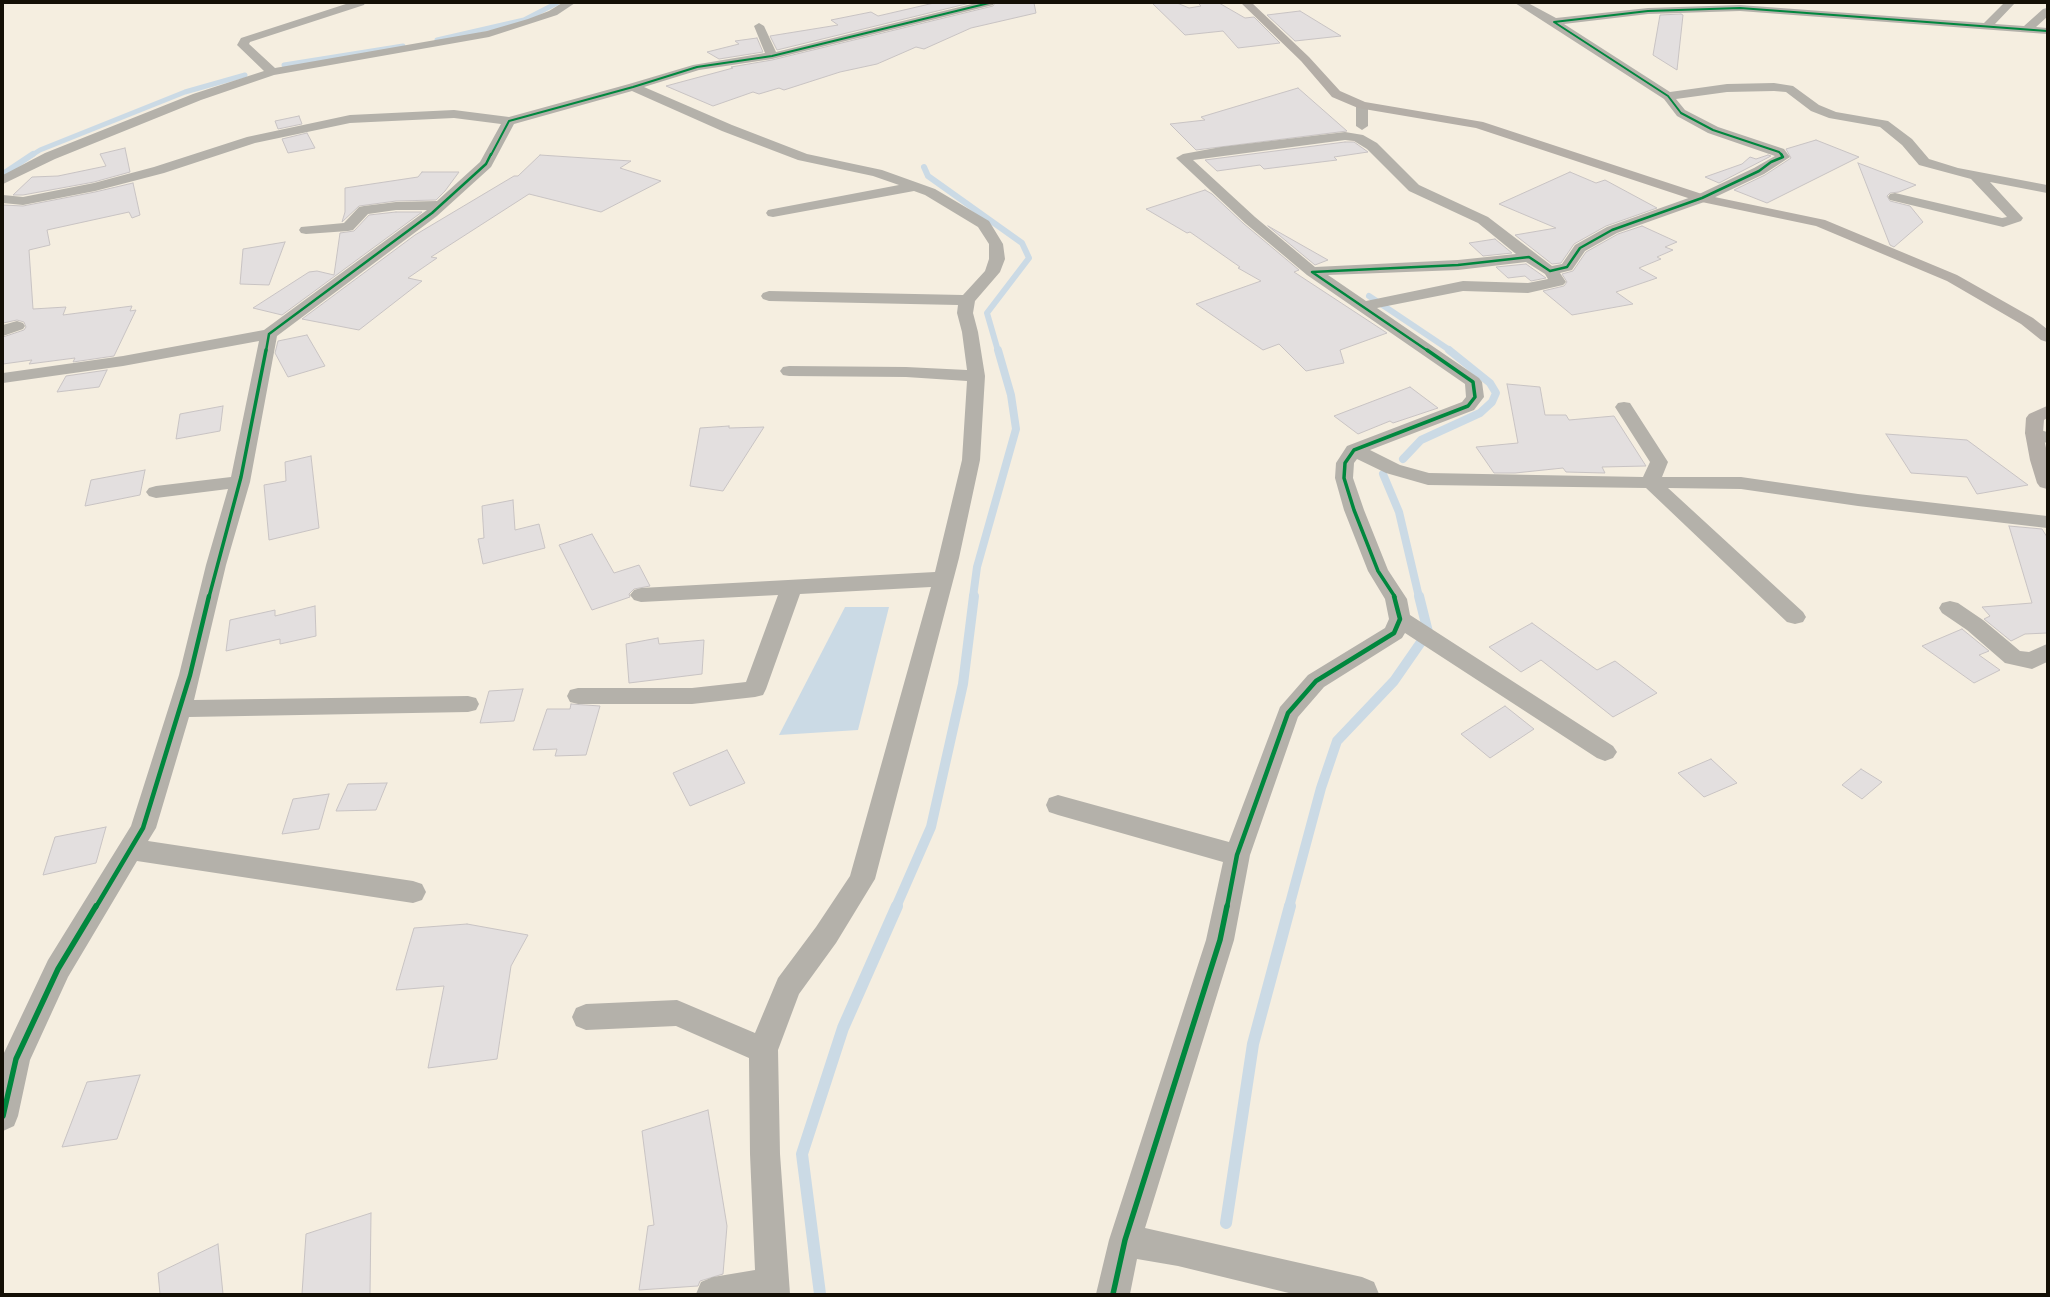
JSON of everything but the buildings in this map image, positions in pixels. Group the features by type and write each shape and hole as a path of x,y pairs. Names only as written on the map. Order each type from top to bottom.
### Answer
{"main road":[{"path":"1246,3 1305,59 1336,94 1362,104 1478,125 1702,198 1820,223 1952,278 2027,321 2047,337"},
{"path":"2047,411 2035,418 2040,435 2039,460 2047,483"}],"street":[{"path":"272,72 243,45 245,40 360,3"},
{"path":"3,180 50,156 197,96 272,72 489,34 553,13 570,3"},
{"path":"3,199 23,201 95,187 159,170 252,140 350,119 454,114 509,121 718,62 772,56 989,3"},
{"path":"1520,3 1554,22 1668,96 1681,113 1713,130 1762,145 1779,152 1783,157 1771,162 1760,172 1702,198 1612,230 1580,248 1567,266 1550,271"},
{"path":"1986,27 2010,3"},
{"path":"1554,22 1593,16 1648,11 1740,8 2047,31"},
{"path":"1870,17 1874,10 1880,8"},
{"path":"2026,30 2047,11"},
{"path":"759,26 772,56"},
{"path":"633,87 727,128 803,157 877,173 930,192 984,224 996,244 997,259 992,272 967,300 964,313 970,332 976,376 972,460 943,579 862,878 826,935 788,988 763,1050 765,1154 773,1289 712,1294"},
{"path":"1668,96 1727,88 1774,87 1790,89 1815,108 1833,115 1884,124 1907,142 1924,162 1956,172 2047,189"},
{"path":"1362,104 1362,126"},
{"path":"6,381 269,334 441,205 486,164 509,121"},
{"path":"1113,1294 1125,1240 1220,940 1237,855 1288,713 1316,681 1394,633 1400,619 1396,599 1378,572 1344,478 1345,463 1354,450 1468,406 1475,397 1473,382 1312,272 1250,220 1183,158 1221,151 1345,136 1358,138 1372,146 1414,188 1483,220 1528,257 1550,271 1558,282 1528,288 1464,286 1363,306"},
{"path":"1895,197 2003,223 2016,218 1976,176"},
{"path":"773,213 914,186"},
{"path":"306,230 348,227 364,210 396,206 441,205"},
{"path":"1312,272 1347,269 1424,267 1528,257"},
{"path":"1416,295 1424,267"},
{"path":"769,296 967,300"},
{"path":"3,1116 16,1059 58,969 143,828 190,675 216,565 240,482 269,334"},
{"path":"788,371 906,372 976,376"},
{"path":"1624,407 1660,462 1650,482"},
{"path":"1354,450 1393,469 1428,479 1741,483 1858,500 2047,522"},
{"path":"156,492 240,482"},
{"path":"1650,482 1795,617"},
{"path":"641,596 943,579"},
{"path":"578,696 692,696 755,688 791,588"},
{"path":"1950,608 2014,657 2032,661 2047,652"},
{"path":"1400,619 1605,752"},
{"path":"180,709 468,704"},
{"path":"1058,805 1237,855"},
{"path":"130,849 413,892"},
{"path":"586,1017 677,1013 763,1050"},
{"path":"1125,1240 1178,1250 1362,1294"}],"shaded area":[{"path":"845,607 889,607 858,730 779,735"}],"waterway":[{"path":"437,40 524,20 557,3"},
{"path":"284,65 403,46"},
{"path":"32,155 40,150 185,92 245,75"},
{"path":"3,174 33,154"},
{"path":"924,167 928,176 1022,243 1029,258 987,313 998,351"},
{"path":"1369,296 1451,351"},
{"path":"973,597 977,567 1016,429 1011,395 998,350"},
{"path":"1403,459 1421,440 1480,413 1492,402 1496,393 1490,383 1449,350"},
{"path":"1383,474 1399,512 1419,597"},
{"path":"896,907 931,827 963,684 974,596"},
{"path":"1289,907 1321,788 1337,741 1394,681 1428,632 1419,596"},
{"path":"820,1294 802,1154 843,1028 897,906"},
{"path":"1226,1223 1253,1044 1290,906"}],"cycle path":[{"path":"3,1116 16,1059 58,969 143,828 190,675 216,565 241,477 269,334 432,213 486,164 509,121 633,87 697,67 772,56 989,3"},
{"path":"1113,1294 1125,1240 1220,940 1237,855 1288,713 1316,681 1394,633 1400,619 1396,599 1378,571 1354,510 1344,478 1345,463 1354,450 1468,406 1475,397 1473,382 1348,295 1312,272 1347,269 1458,265 1529,257 1550,271 1567,267 1580,248 1612,230 1702,198 1759,171 1771,162 1783,157 1779,152 1713,130 1681,113 1668,96 1554,22 1593,16 1648,11 1740,8 2047,31"}]}
